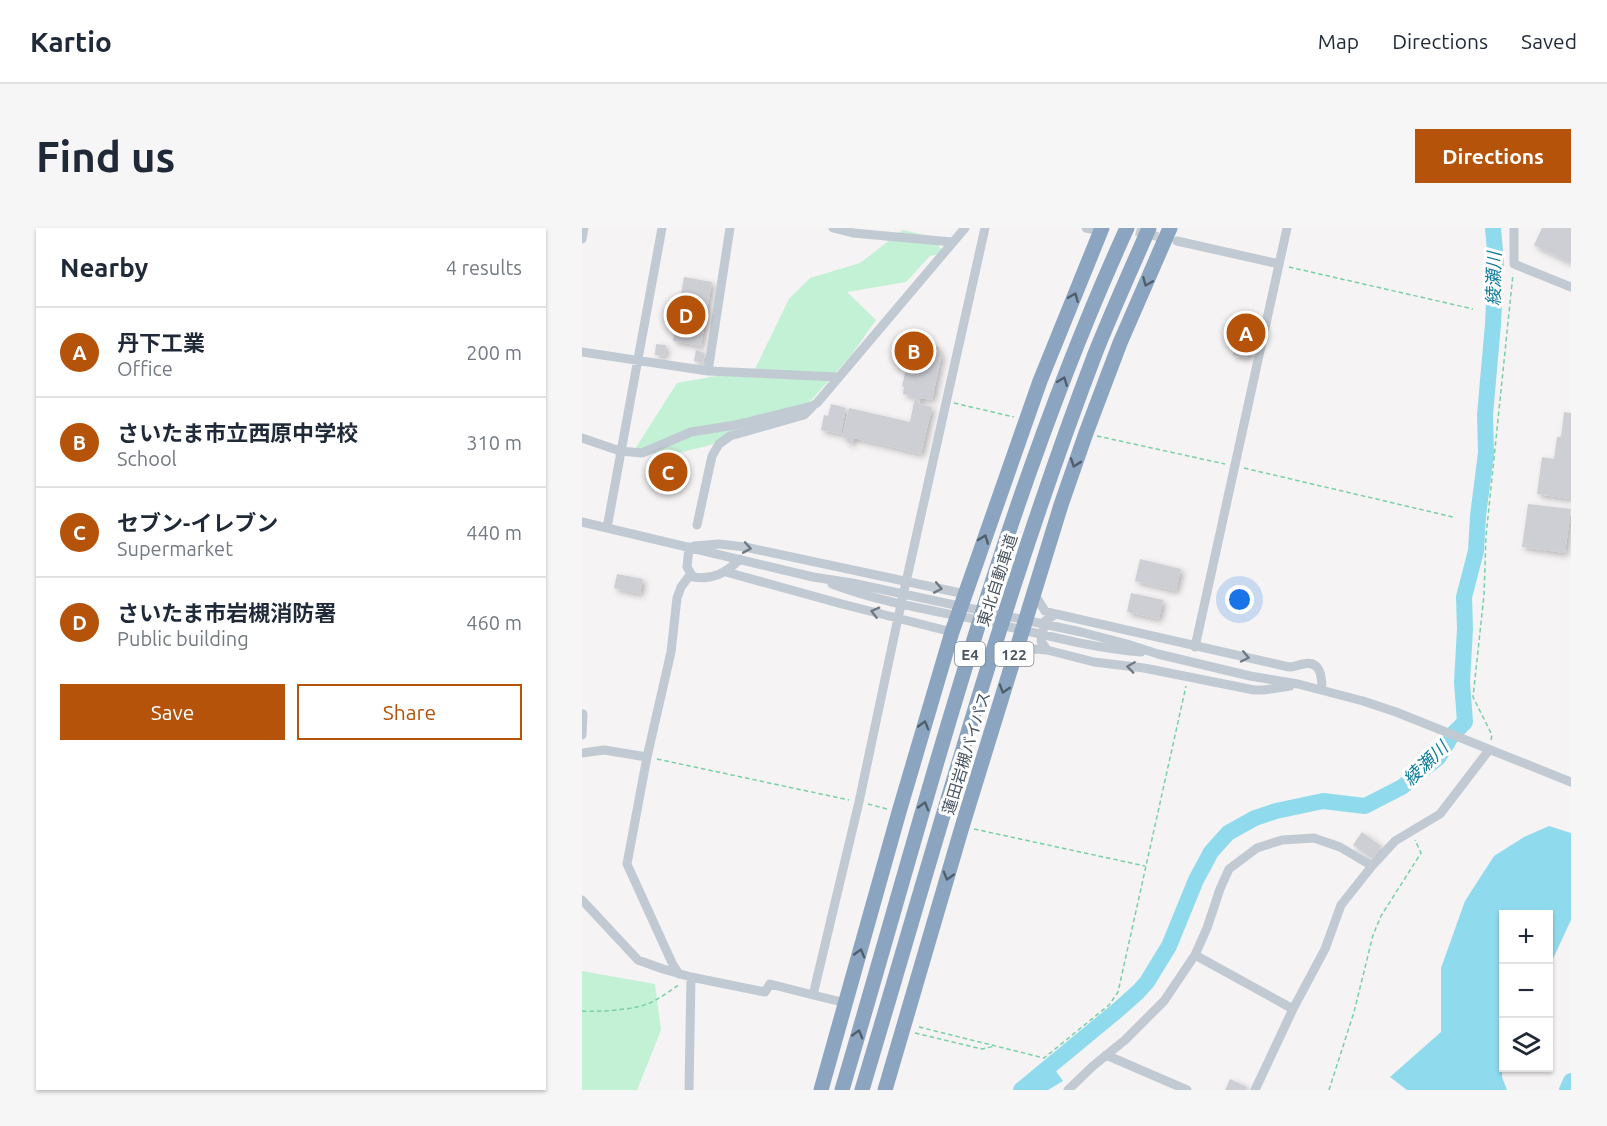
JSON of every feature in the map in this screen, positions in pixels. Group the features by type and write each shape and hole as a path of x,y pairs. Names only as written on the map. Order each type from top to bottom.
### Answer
{"highway":[{"name":"東北自動車道","path":"842,1090 947,728 1010,532 1050,415 1127,228"},
{"name":"東北自動車道","path":"862,1090 988,663 1054,466 1096,352 1149,228"},
{"path":"821,1090 952,632 1096,229"},
{"name":"蓮田岩槻バイパス","path":"885,1090 1060,505 1120,343 1173,234"}],"street":[{"path":"582,239 584,228"},
{"path":"607,528 662,228"},
{"path":"708,371 730,228"},
{"path":"833,228 853,233 952,242"},
{"path":"582,438 620,451 642,453 691,432 817,404 965,228"},
{"path":"813,995 859,802 897,618 985,228"},
{"path":"1195,647 1287,228"},
{"path":"1514,228 1514,264 1571,287"},
{"path":"1173,234 1280,264"},
{"path":"582,352 708,371 838,377"},
{"path":"697,525 712,456 719,444 730,436 804,415 812,406"},
{"path":"582,522 813,577 849,590 897,597 1080,637 1124,651 1158,654 1322,690 1363,701 1571,782"},
{"path":"689,546 719,543 745,547 965,594"},
{"path":"689,546 687,567 693,577 710,578 726,572 740,559"},
{"path":"726,572 952,632"},
{"path":"679,974 627,864 647,757 671,652 677,598 690,574"},
{"path":"1033,592 1045,610 1056,614 1289,667 1305,663 1313,664 1320,670 1322,690"},
{"path":"1047,650 1041,641 1045,621 1056,614"},
{"path":"1014,656 1036,649 1047,650 1094,662 1144,668 1254,690 1298,684"},
{"path":"582,714 582,735"},
{"path":"582,753 604,750 647,757"},
{"path":"1255,1090 1293,1009 1325,949 1341,905 1395,841 1440,814 1489,750"},
{"path":"1068,1090 1125,1040 1164,1001 1195,955 1229,869 1257,848 1282,840 1314,838 1340,847 1372,866"},
{"path":"582,900 639,960 691,977 765,992 770,984 846,1003"},
{"path":"1195,955 1293,1009"},
{"path":"689,1090 691,977"},
{"path":"1106,1055 1186,1090"}],"path":[{"path":"1280,264 1473,309"},
{"path":"1489,750 1492,735 1473,697 1484,595 1486,536 1514,264"},
{"path":"946,401 1027,420"},
{"path":"1086,433 1453,517"},
{"path":"919,1027 1044,1058 1109,1005 1118,992 1188,677"},
{"path":"647,757 899,812"},
{"path":"962,827 1146,866"},
{"path":"1329,1090 1354,1012 1372,934 1421,853 1412,831"},
{"path":"582,1011 598,1012 643,1006 691,977"},
{"path":"903,1030 982,1049 996,1046"}],"green space":[{"path":"903,230 932,237 944,253 930,256 906,282 847,292 876,320 852,354 801,412 707,446 665,456 635,449 677,383 755,369 789,299 810,278 860,263"},
{"path":"582,971 655,984 661,1030 637,1090 582,1090"}],"water":[{"path":"1549,826 1571,833 1571,920 1553,959 1553,910 1499,910 1499,1072 1502,1072 1507,1090 1407,1090 1390,1077 1441,1032 1441,968 1465,901 1494,856 1524,837"},
{"path":"1053,1067 1063,1081 1048,1090 1017,1090"}],"building":[{"path":"1542,228 1571,228 1571,263 1534,245"},
{"path":"684,277 712,282 701,346 673,341"},
{"path":"1241,312 1249,314 1246,327 1256,329 1248,358 1233,355"},
{"path":"917,342 939,347 938,353 942,354 932,400 920,398 919,404 932,407 921,454 854,438 852,444 848,443 848,439 842,437 849,408 910,422 915,397 903,394 904,387 902,386 911,348 916,349"},
{"path":"656,344 666,345 665,356 655,355"},
{"path":"696,350 705,353 703,363 694,361"},
{"path":"831,404 846,408 841,434 821,430 824,415 828,416"},
{"path":"1564,412 1571,413 1571,499 1537,494 1542,457 1554,459 1557,437 1561,437"},
{"path":"664,458 677,460 672,486 659,484"},
{"path":"1528,504 1571,509 1565,553 1522,547"},
{"path":"1140,559 1181,569 1176,591 1135,581"},
{"path":"617,574 643,579 640,594 614,588"},
{"path":"1131,593 1163,600 1159,619 1127,612"},
{"path":"1362,832 1381,846 1373,859 1353,845"},
{"path":"1230,1079 1247,1087 1246,1090 1225,1090"}],"waterway":[{"name":"綾瀬川","path":"1021,1090 1119,1009 1147,982 1169,946 1196,880 1211,852 1228,833 1255,818 1323,801 1365,806 1402,787 1438,758 1452,735 1465,722 1462,682 1464,597 1476,551 1486,453 1485,415 1496,262 1493,228"},
{"path":"1567,1090 1571,1081"}],"tunnel":[{"path":"1123,228 1168,239"}],"place":[{"name":"さいたま市岩槻消防署","path":"686,315"},
{"name":"丹下工業","path":"1246,333"},
{"name":"さいたま市立西原中学校","path":"914,351"},
{"name":"セブン-イレブン","path":"668,472"}]}
